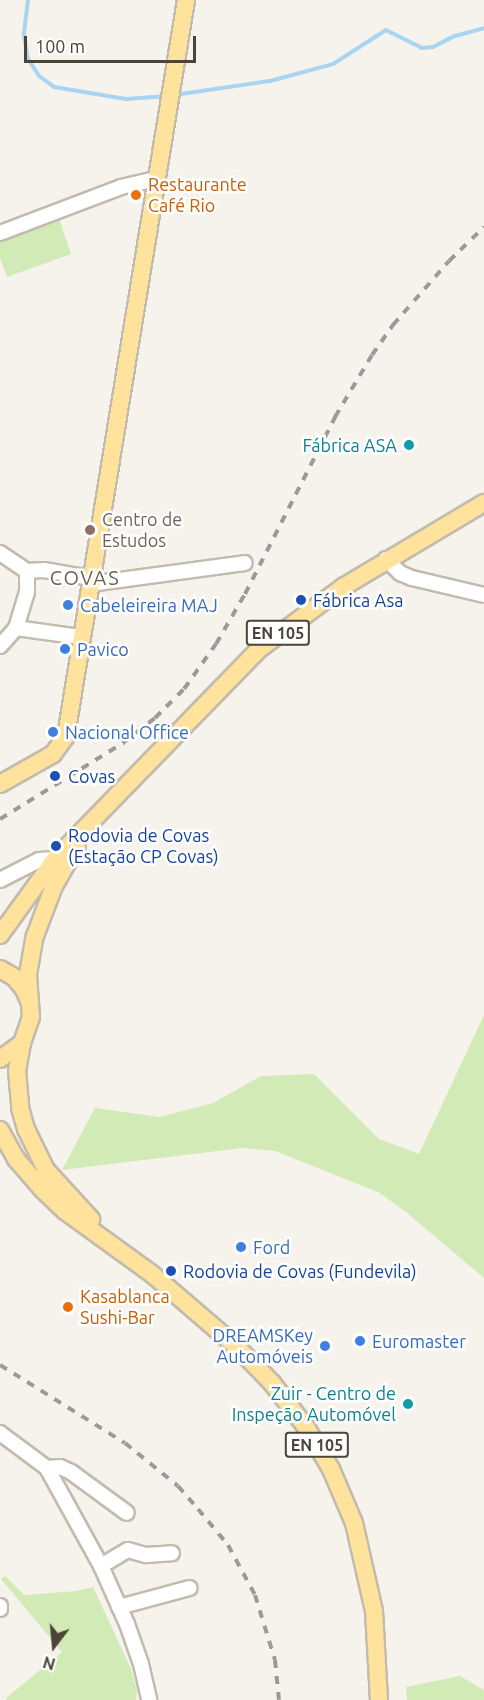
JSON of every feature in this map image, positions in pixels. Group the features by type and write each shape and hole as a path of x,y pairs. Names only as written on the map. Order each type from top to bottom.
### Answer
{"main road":[{"path":"0,784 53,754 66,736 186,0"},
{"name":"EN 105","path":"0,934 55,858 258,650 296,620 386,559 484,503"},
{"name":"EN 105","path":"105,806 68,861 43,910 28,974 29,1030 22,1043 17,1070 20,1108 35,1150 59,1187 130,1258"},
{"path":"0,969 14,977 24,989 30,1003"},
{"path":"0,1059 22,1043"},
{"name":"EN 105","path":"0,1130 16,1159 42,1189 65,1210 199,1313 272,1383 306,1427 331,1469 354,1524 374,1611 379,1700"}],"street":[{"path":"0,233 121,187 156,179"},
{"path":"0,553 27,571 44,570 90,581 245,563"},
{"path":"386,559 390,566 406,576 484,595"},
{"path":"0,646 15,628 27,592 27,571"},
{"path":"15,628 81,638"},
{"path":"0,880 39,860 55,858"},
{"path":"0,1432 7,1445 47,1468 101,1566 119,1607 141,1664 148,1700"},
{"path":"47,1468 60,1467 71,1472 128,1513"},
{"path":"101,1566 128,1550 146,1555 172,1553"},
{"path":"119,1607 190,1588"}],"green space":[{"path":"59,219 71,254 7,277 0,258 0,240"},
{"path":"484,1015 484,1278 380,1193 275,1151 242,1148 62,1170 95,1108 159,1117 213,1103 261,1076 314,1074 379,1139 419,1154"},
{"path":"5,1576 24,1595 77,1591 93,1587 131,1669 137,1691 136,1700 7,1700 6,1698 62,1652 1,1579"},
{"path":"460,1676 484,1690 484,1700 407,1700 406,1687"}],"waterway":[{"path":"28,0 24,35 28,59 39,76 54,87 126,99 167,96"},
{"path":"174,95 270,81 333,64 386,30 422,48 433,47 455,36 484,28"}],"railway":[{"path":"0,819 123,743 155,718 184,689 216,644 245,594 335,417 372,355 393,325 449,261 484,227"},
{"path":"0,1365 125,1443 178,1486 228,1545 255,1595 275,1660 279,1700"}],"place":[{"name":"Restaurante Café Rio","path":"136,195"},
{"name":"Fábrica ASA","path":"409,445"},
{"name":"Centro de Estudos","path":"90,530"},
{"name":"Fábrica Asa","path":"301,600"},
{"name":"Cabeleireira MAJ","path":"68,605"},
{"name":"Pavico","path":"65,649"},
{"name":"Nacional Office","path":"53,732"},
{"name":"Covas","path":"55,776"},
{"name":"Rodovia de Covas (Estação CP Covas)","path":"56,846"},
{"name":"Ford","path":"241,1247"},
{"name":"Rodovia de Covas (Fundevila)","path":"171,1271"},
{"name":"Kasablanca Sushi-Bar","path":"68,1307"},
{"name":"Euromaster","path":"360,1341"},
{"name":"DREAMSKey Automóveis","path":"325,1346"},
{"name":"Zuir - Centro de Inspeção Automóvel","path":"408,1404"}],"district":[{"name":"COVAS","path":"85,577"}]}
